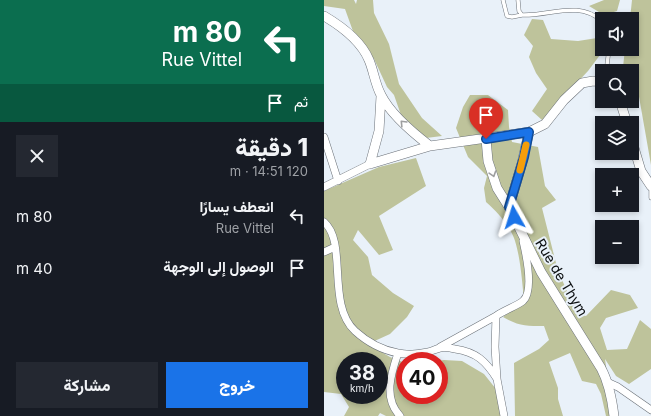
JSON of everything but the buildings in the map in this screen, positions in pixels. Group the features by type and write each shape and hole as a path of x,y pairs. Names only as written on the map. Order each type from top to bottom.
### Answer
{"street":[{"path":"324,16 340,26 356,42 369,60 381,96 403,123 430,146"},
{"path":"324,187 370,164 430,146 529,132 545,124 564,100 582,83 595,80"},
{"path":"370,164 379,130 381,96"},
{"path":"509,207 524,157 529,132"},
{"path":"324,137 338,181"},
{"name":"Rue de Thym","path":"486,139 488,161 497,188 509,207 541,272 601,368 612,398 614,416"},
{"path":"638,160 641,171 651,186"},
{"path":"324,222 331,231 335,247 340,300 343,311 350,324 369,342 396,352"},
{"path":"429,352 457,339 523,301 526,297 528,275 523,238"},
{"path":"324,252 335,247"},
{"path":"496,316 495,347 497,379 504,416"},
{"path":"439,348 457,349 475,354 487,364 497,379"},
{"path":"396,361 389,393 393,407 400,416"},
{"path":"607,382 618,387 651,410"}],"lane":[{"path":"503,0 507,16 512,17 579,8 595,15"},
{"path":"518,0 519,11 522,15"},
{"path":"651,189 651,198"}],"green space":[{"path":"324,0 354,0 356,4 357,0 373,0 374,13 389,44 399,84 422,118 442,136 426,138 401,115 394,95 387,87 374,59 354,34 345,9 324,6"},
{"path":"604,0 620,0 617,11 614,12 599,12 589,6"},
{"path":"632,0 651,0 651,165 639,97 639,64 623,64 624,56 639,56 639,12 631,12"},
{"path":"532,19 543,20 551,39 578,41 595,38 595,56 599,56 588,71 542,120 532,111 547,89 536,73 529,57 533,46 524,35"},
{"path":"470,95 488,95 508,110 512,142 538,147 545,186 556,200 542,208 558,271 577,313 586,316 611,290 630,295 638,308 606,318 600,328 607,350 627,349 640,320 651,329 651,369 629,384 616,376 605,359 613,416 606,416 601,394 596,384 582,381 570,353 549,362 558,388 558,399 563,416 515,416 514,363 539,349 549,340 544,326 523,325 503,317 524,300 520,264 516,245 510,230 499,215 486,202 484,188 487,176 468,157 456,128 463,107"},
{"path":"416,158 426,186 379,216 393,250 379,255 358,230 353,240 368,257 372,275 393,293 414,306 407,317 390,334 368,344 382,352 336,352 336,393 324,392 324,191 379,167"},
{"path":"388,356 396,359 396,404 448,404 448,360 462,361 484,374 496,389 501,416 386,416 380,413 378,416 344,416 349,407 347,404 388,404"}],"slow traffic":[{"path":"520,170 526,145"}],"route":[{"path":"486,139 529,132 524,157 509,207 514,217"}]}
